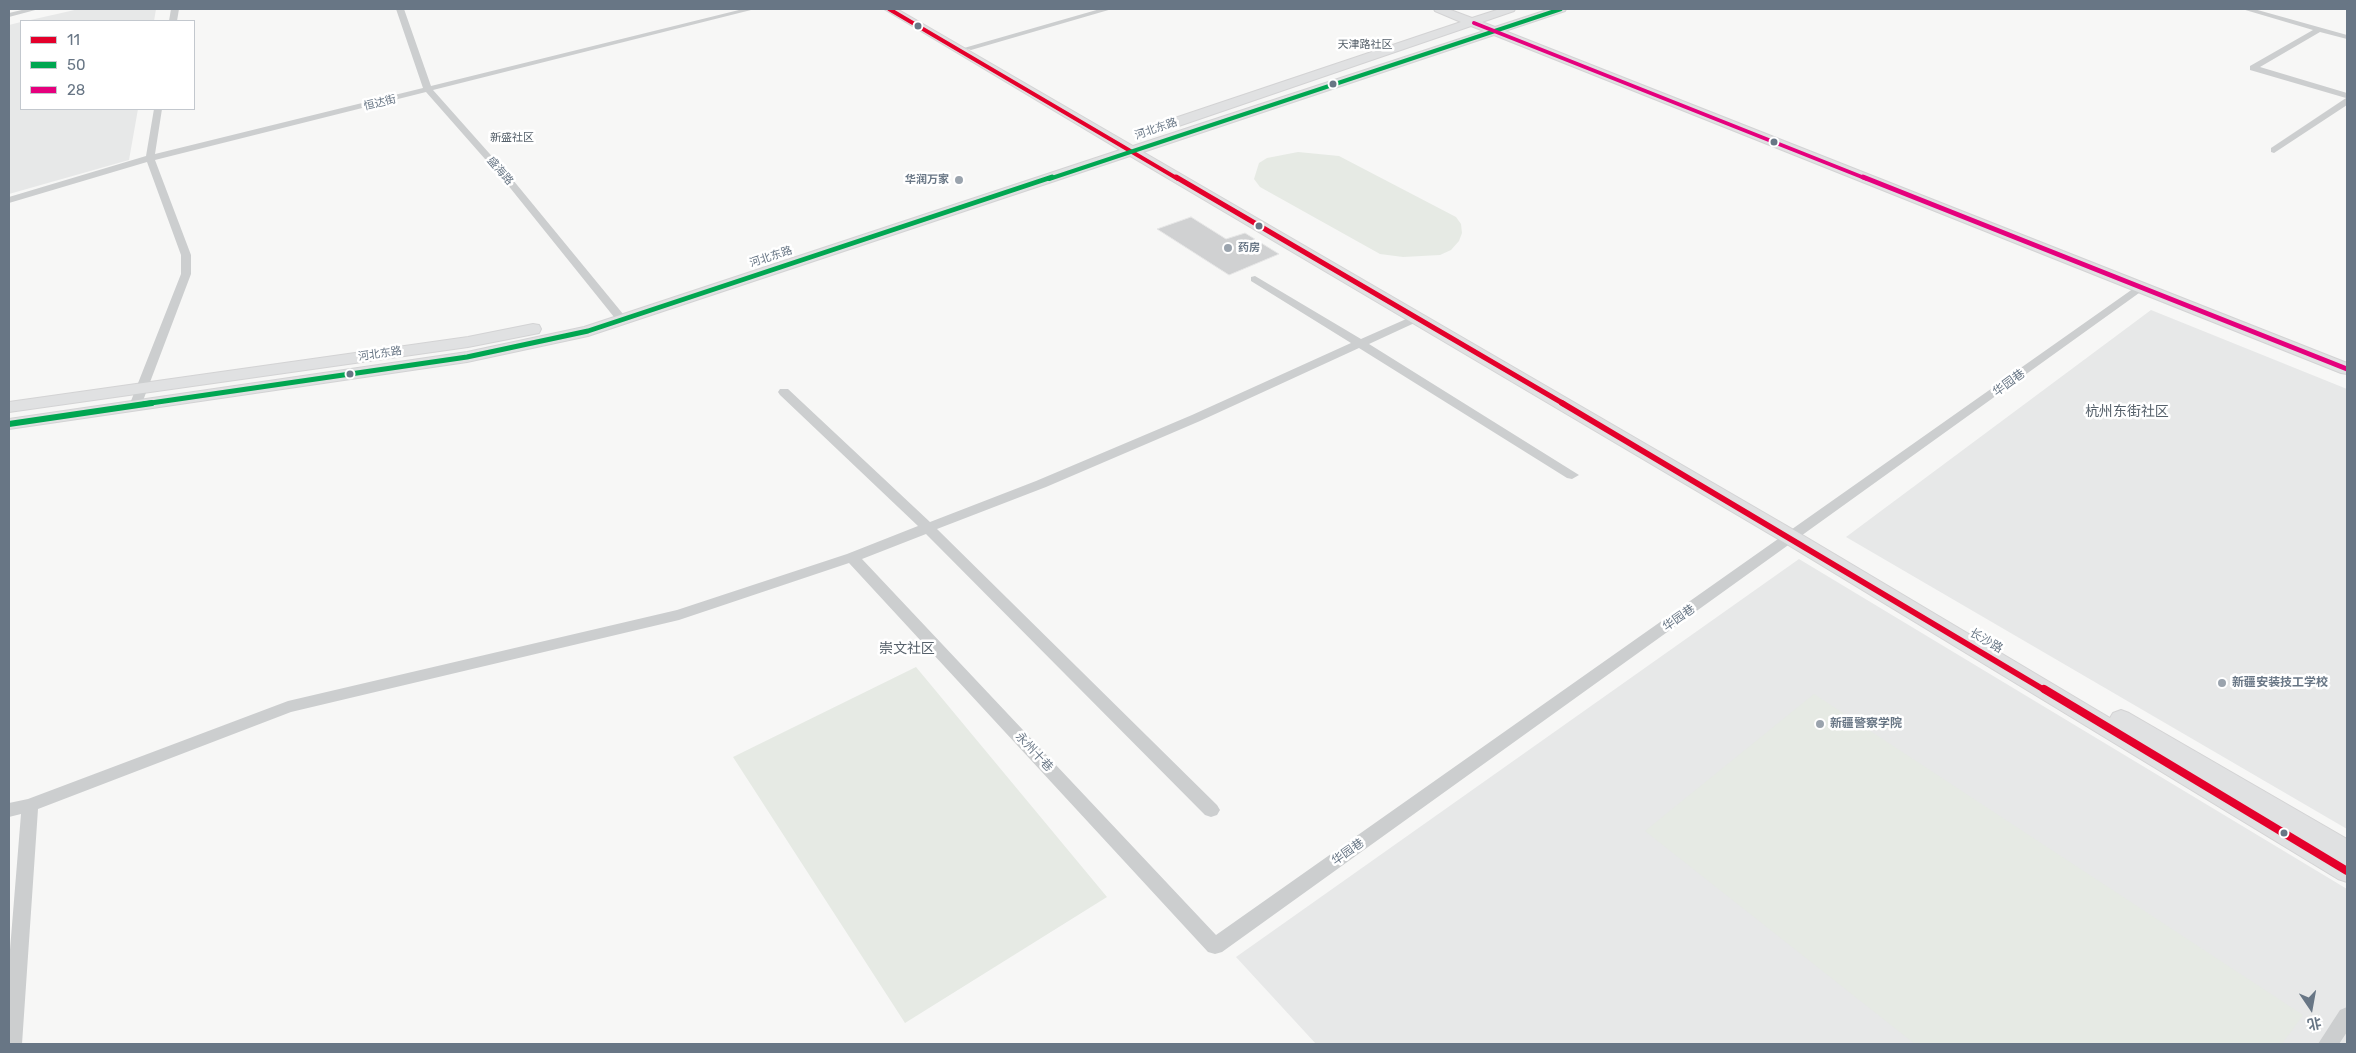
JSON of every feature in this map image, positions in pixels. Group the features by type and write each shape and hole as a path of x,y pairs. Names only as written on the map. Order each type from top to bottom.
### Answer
{"street":[{"path":"9,15 35,9"},
{"name":"盛海路","path":"400,9 429,91 510,182 618,315"},
{"name":"恒达街","path":"9,200 150,158 429,91 752,9"},
{"name":"长沙路","path":"889,9 1131,144 1417,318 2347,852"},
{"name":"长沙路","path":"898,9 968,48 1796,535 2347,871"},
{"path":"968,48 1108,9"},
{"path":"1439,9 1477,20"},
{"path":"1458,9 1498,30 2347,369"},
{"name":"河北东路","path":"1154,130 1510,9"},
{"path":"9,424 467,357 588,331 618,315 1131,144 1560,9"},
{"path":"2246,9 2347,37"},
{"path":"2320,29 2253,68 2347,96"},
{"path":"2274,150 2347,101"},
{"path":"135,406 186,274 186,255 150,158 158,110"},
{"path":"1256,279 1572,475"},
{"name":"华园巷","path":"1215,946 1796,535 2141,288"},
{"name":"河北东路","path":"9,407 468,342 618,315"},
{"path":"9,810 30,804 288,708 679,616 852,557 1042,484 1196,418 1417,318"},
{"path":"784,392 928,528 1211,810"},
{"name":"永州十巷","path":"852,557 1215,946"},
{"path":"12,1044 30,804"},
{"path":"2328,1044 2347,1016"}],"shaded area":[{"path":"79,9 156,9 154,20 30,20"},
{"path":"20,22 20,110 138,110 129,160 9,194 9,25"},
{"path":"1298,152 1339,156 1456,217 1461,224 1462,233 1459,241 1451,250 1440,255 1403,257 1380,254 1260,187 1254,179 1259,163 1267,158"},
{"name":"新疆安装技工学校","path":"2151,310 2347,389 2347,829 1846,537"},
{"name":"新疆警察学院","path":"1799,559 2347,889 2347,1044 1316,1044 1236,957"},
{"path":"916,667 1107,897 905,1023 733,757"},
{"path":"1814,694 2303,1015 2282,1044 1915,1044 1645,831"}],"building":[{"name":"药房","path":"1191,217 1226,239 1245,233 1279,254 1229,275 1157,229"}],"transit line":[{"name":"11","path":"889,9 1792,538 2347,871"},
{"name":"50","path":"9,424 467,357 588,331 1561,9"},
{"name":"28","path":"1474,23 2347,369"}],"place":[{"name":"华润万家","path":"959,180"},
{"name":"药房","path":"1228,248"},
{"name":"新疆安装技工学校","path":"2222,683"},
{"name":"新疆警察学院","path":"1820,724"}],"district":[{"name":"天津路社区","path":"1365,45"},
{"name":"新盛社区","path":"512,138"},
{"name":"杭州东街社区","path":"2127,412"},
{"name":"崇文社区","path":"907,649"}]}
